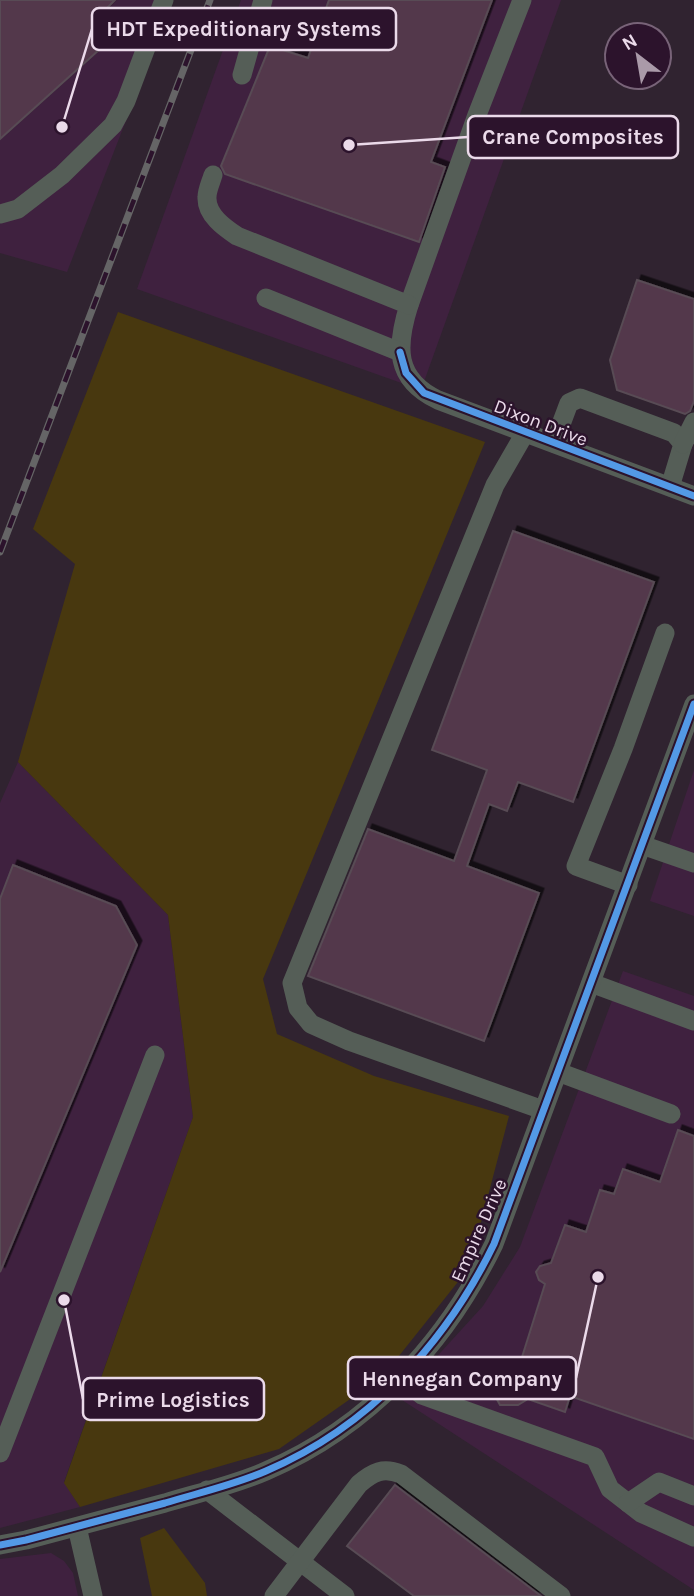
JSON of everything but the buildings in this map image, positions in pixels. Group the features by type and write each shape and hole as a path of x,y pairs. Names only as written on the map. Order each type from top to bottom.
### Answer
{"street":[{"path":"0,214 18,209 62,175 113,125 126,101 164,0"},
{"path":"243,75 263,0"},
{"path":"266,298 400,352 401,329 409,305 477,115 522,0"},
{"path":"213,175 206,199 211,212 222,226 237,236 409,305"},
{"name":"Dixon Drive","path":"400,352 406,373 424,393 694,496"},
{"path":"554,443 569,403 580,398 674,433 683,444"},
{"path":"670,487 683,444 694,422"},
{"path":"525,433 495,485 292,983 298,1008 312,1024 349,1041 543,1110"},
{"path":"628,885 576,866 623,749 665,633"},
{"name":"Empire Drive","path":"0,1545 77,1527 265,1471 299,1454 359,1416 429,1348 450,1320 494,1244 694,704"},
{"path":"642,845 694,863"},
{"path":"591,983 694,1021"},
{"path":"0,1453 155,1055"},
{"path":"558,1072 671,1114"},
{"path":"401,1378 422,1395 595,1457 610,1489 641,1513 694,1537"},
{"path":"274,1596 359,1485 371,1474 391,1471 401,1474 561,1596"},
{"path":"628,1503 659,1482 694,1496"},
{"path":"207,1490 345,1596"},
{"path":"77,1527 93,1596"}],"shaded area":[{"path":"0,0 173,0 67,272 0,253"},
{"path":"241,0 561,0 421,390 137,289"},
{"path":"118,312 485,442 263,979 277,1034 374,1076 509,1116 469,1268 383,1376 279,1449 80,1507 64,1483 193,1117 168,915 18,762 75,564 33,529"},
{"path":"18,762 168,915 193,1117 64,1482 80,1507 0,1528 0,803"},
{"path":"694,770 694,916 650,901"},
{"path":"623,971 694,996 694,1590 399,1398 483,1306 520,1247"},
{"path":"164,1528 205,1583 207,1596 152,1596 140,1538"},
{"path":"51,1553 64,1561 73,1573 78,1596 0,1596 0,1559"}],"railway":[{"path":"0,552 210,0"}],"cycle path":[{"path":"400,352 406,373 424,393 694,496"},
{"path":"0,1545 165,1503 229,1485 266,1471 303,1453 371,1406 428,1348 453,1315 494,1244 694,704"}],"place":[{"name":"HDT Expeditionary Systems","path":"62,127"},
{"name":"Crane Composites","path":"349,145"},
{"name":"Hennegan Company","path":"598,1277"},
{"name":"Prime Logistics","path":"64,1300"}]}
